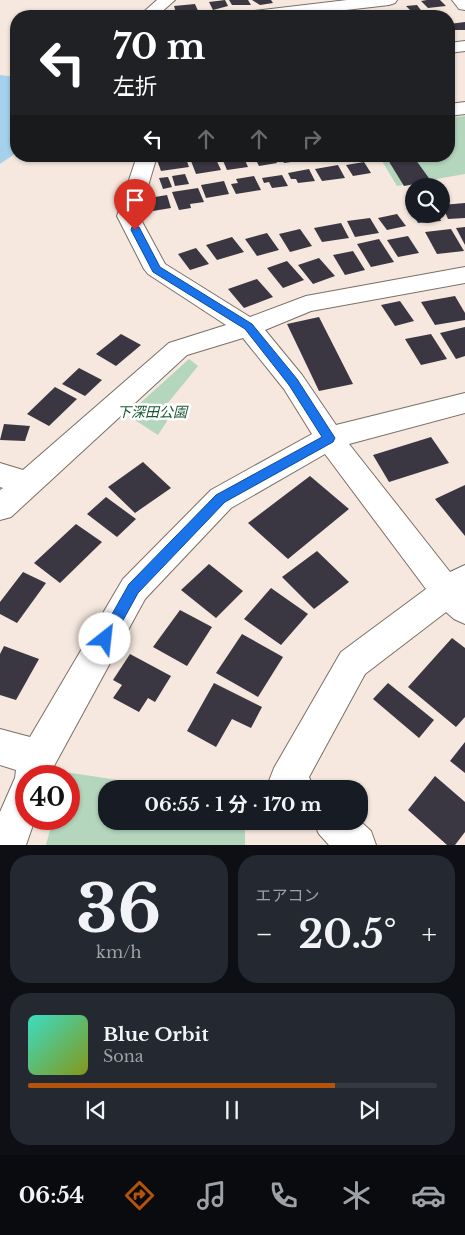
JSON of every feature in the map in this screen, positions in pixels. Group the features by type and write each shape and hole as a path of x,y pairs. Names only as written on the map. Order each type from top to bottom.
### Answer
{"street":[{"path":"154,10 167,0"},
{"path":"305,10 389,0"},
{"path":"460,0 465,5"},
{"path":"145,162 128,216 156,270 248,327 293,382 329,438 459,593 353,663 288,780"},
{"path":"0,508 178,349 248,327 306,304 465,275"},
{"path":"36,765 134,588 220,498 329,438 465,403"},
{"path":"0,475 27,483"},
{"path":"0,747 32,765"},
{"path":"7,845 15,823"},
{"path":"342,830 358,845"}],"green space":[{"path":"465,116 465,174 442,178 405,178 405,185 397,186 383,162 455,162 455,117"},
{"name":"下深田公園","path":"189,359 198,366 167,404 167,421 158,435 127,415"},
{"path":"80,774 118,780 98,780 98,830 245,830 245,845 46,845 50,830 80,830"}],"water":[{"path":"0,75 10,76 10,157 0,164"}],"building":[{"path":"225,0 228,6 213,10 209,2"},
{"path":"229,0 248,0 251,5 232,5"},
{"path":"252,0 271,0 273,3 260,5"},
{"path":"440,0 446,6 428,8 421,1"},
{"path":"195,4 198,10 175,10 174,6"},
{"path":"417,5 421,10 410,10 406,6"},
{"path":"465,22 465,30 455,30 455,23"},
{"path":"158,162 187,162 189,167 161,171"},
{"path":"191,162 217,162 221,170 196,174"},
{"path":"224,162 246,162 248,167 227,170"},
{"path":"257,162 277,163 259,166"},
{"path":"364,162 371,173 353,176 346,165"},
{"path":"389,162 417,162 429,178 405,178 405,186"},
{"path":"338,165 345,178 322,181 315,169"},
{"path":"309,169 315,181 298,183 296,179 291,179 288,173"},
{"path":"185,174 189,184 175,186 172,176"},
{"path":"282,175 288,186 272,188 269,182 264,183 262,178"},
{"path":"254,176 261,190 236,194 231,184 238,183 236,179"},
{"path":"168,177 172,187 163,189 159,178"},
{"path":"224,181 229,194 206,198 201,185"},
{"path":"198,188 204,202 190,204 191,208 179,210 172,192"},
{"path":"167,195 171,208 147,212 143,199"},
{"path":"465,203 465,218 450,219 450,204"},
{"path":"397,214 406,226 387,230 378,218"},
{"path":"370,218 379,233 355,237 347,221"},
{"path":"341,223 349,238 322,242 314,228"},
{"path":"465,227 465,245 456,228"},
{"path":"300,229 312,246 290,252 279,234"},
{"path":"451,229 464,251 437,254 425,232"},
{"path":"267,233 279,250 257,256 245,239"},
{"path":"408,236 419,253 398,257 387,240"},
{"path":"232,237 244,252 217,260 206,245"},
{"path":"379,239 394,262 371,267 357,244"},
{"path":"196,248 209,264 190,270 178,254"},
{"path":"353,251 365,270 345,275 333,255"},
{"path":"319,258 335,276 313,284 298,265"},
{"path":"287,261 304,280 283,288 267,268"},
{"path":"257,279 273,297 244,308 228,289"},
{"path":"455,296 465,313 465,320 435,325 421,302"},
{"path":"400,301 414,321 395,326 381,305"},
{"path":"319,317 353,384 319,391 287,324"},
{"path":"465,327 465,356 456,359 440,333"},
{"path":"121,334 141,345 116,366 96,354"},
{"path":"431,334 447,359 421,365 405,339"},
{"path":"79,368 102,380 85,396 62,384"},
{"path":"55,387 77,399 49,426 27,414"},
{"path":"4,424 30,426 25,441 0,440"},
{"path":"431,437 449,463 389,482 373,455"},
{"path":"143,462 171,488 135,513 108,487"},
{"path":"310,476 349,509 288,559 248,523"},
{"path":"465,485 465,536 435,499"},
{"path":"106,497 136,519 117,537 87,514"},
{"path":"76,524 102,542 60,583 34,563"},
{"path":"317,551 349,582 314,609 282,577"},
{"path":"209,564 243,591 216,618 181,590"},
{"path":"23,572 46,583 17,623 0,614 0,602"},
{"path":"271,588 308,614 281,645 244,619"},
{"path":"180,610 212,627 187,666 153,647"},
{"path":"242,634 283,657 258,697 216,673"},
{"path":"452,638 465,648 465,717 456,727 408,687"},
{"path":"4,646 39,659 16,700 0,695 0,654"},
{"path":"130,654 171,676 155,702 148,698 139,712 113,698 122,685 113,680"},
{"path":"214,683 262,707 251,728 232,719 216,747 187,731"},
{"path":"388,683 434,720 419,738 373,699"},
{"path":"465,742 465,773 450,761"},
{"path":"435,776 465,802 465,832 455,845 447,845 408,810"}],"route":[{"path":"105,639 134,588 220,498 329,438 293,382 248,327 156,270 135,230"}]}
